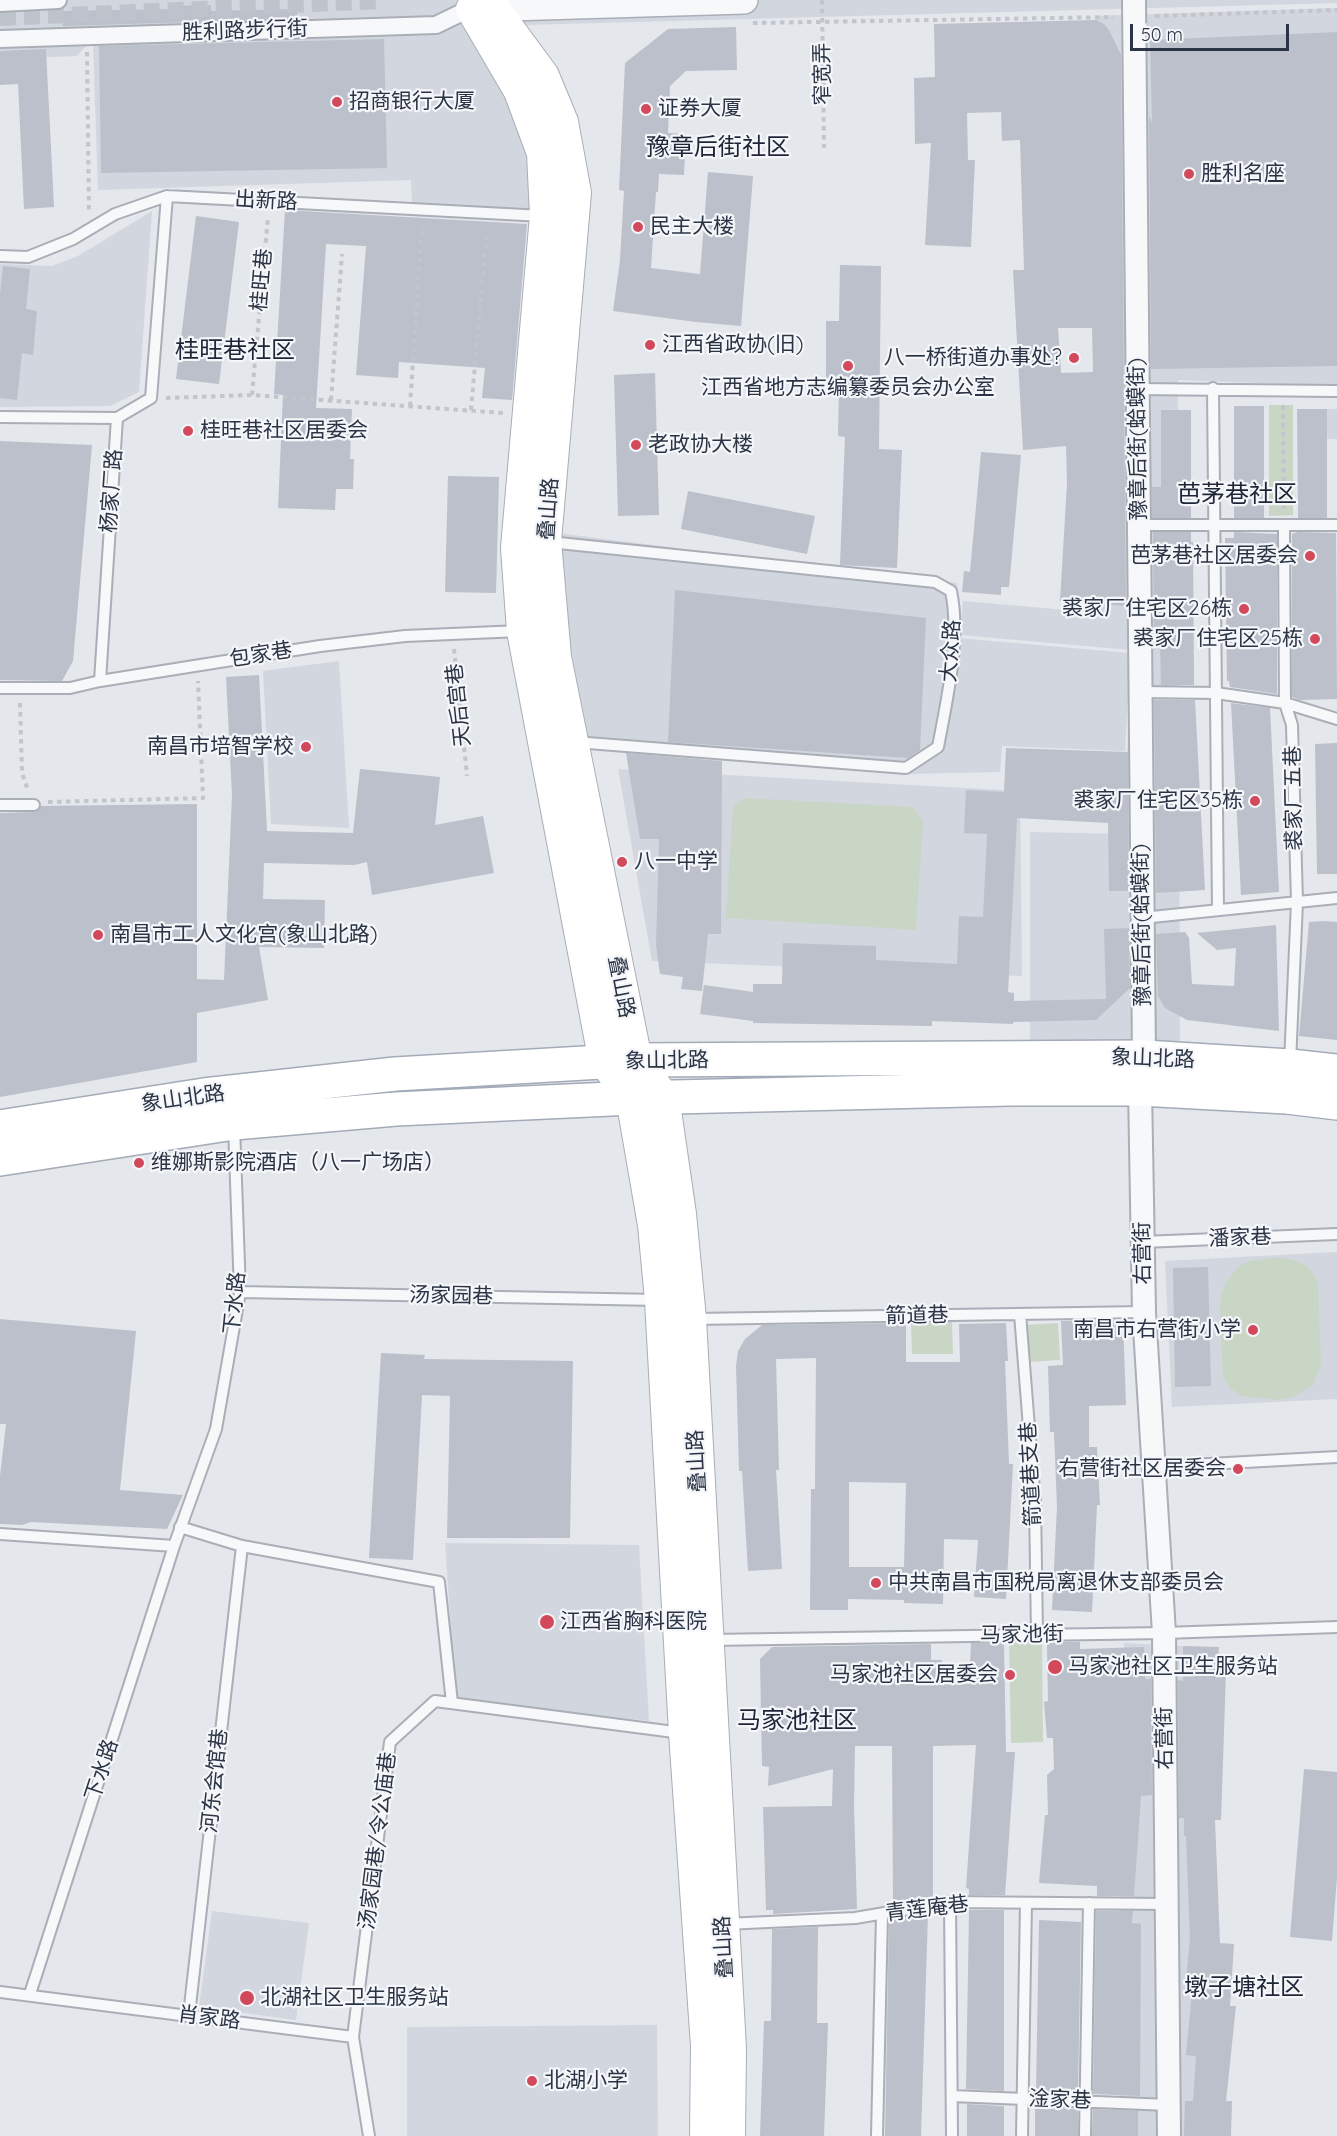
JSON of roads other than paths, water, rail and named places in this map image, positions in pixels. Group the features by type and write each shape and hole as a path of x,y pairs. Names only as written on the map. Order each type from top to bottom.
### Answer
{"main road":[{"name":"叠山路","path":"476,3 520,90 543,153 546,216 517,548 523,631 620,1061 647,1098 680,1214 690,1319 730,2049 729,2136"},
{"name":"叠山路","path":"476,3 543,76 562,122 575,193 545,541 555,657 572,742 620,1061"},
{"name":"象山北路","path":"0,1127 204,1095 362,1077 620,1061 1142,1073 1290,1066 1337,1071"},
{"name":"象山北路","path":"0,1159 234,1123 396,1109 647,1098 1010,1089 1142,1073 1287,1097 1337,1102"},
{"name":"叠山路","path":"647,1098 661,1300 685,1733 707,2046 706,2136"}],"street":[{"path":"0,3 58,0"},
{"path":"476,3 747,11"},
{"name":"胜利路步行街","path":"0,39 436,26 476,3"},
{"name":"豫章后街(蛤蟆街)","path":"1134,8 1143,918 1142,1073"},
{"name":"右营街","path":"1142,1073 1144,1312 1164,1633 1169,2136"}],"lane":[{"name":"出新路","path":"0,256 28,258 73,239 115,214 167,196 546,216"},
{"path":"117,418 151,398 167,196"},
{"path":"1137,388 1337,391"},
{"path":"1214,388 1218,910"},
{"name":"杨家厂路","path":"0,417 117,418 100,681"},
{"path":"1139,525 1337,525"},
{"name":"裘家厂五巷","path":"1284,530 1285,703 1292,725 1297,902 1290,1066"},
{"name":"大众路","path":"545,541 935,582 951,591 955,611 949,687 938,747 906,768 572,742"},
{"name":"包家巷","path":"0,688 70,688 100,681 320,646 405,636 523,631"},
{"path":"1140,692 1216,693 1285,703 1337,719"},
{"path":"0,805 36,801"},
{"path":"1143,918 1337,898"},
{"name":"下水路","path":"30,1994 180,1527 216,1429 240,1292 234,1123"},
{"name":"潘家巷","path":"1143,1242 1337,1234"},
{"name":"汤家园巷","path":"240,1292 661,1300"},
{"name":"箭道巷","path":"690,1319 1144,1312"},
{"name":"箭道巷支巷","path":"1020,1314 1035,1503 1036,1635"},
{"path":"1154,1467 1337,1457"},
{"path":"180,1527 242,1546 439,1582 452,1703"},
{"path":"0,1534 174,1546"},
{"name":"河东会馆巷","path":"189,2015 242,1546"},
{"name":"马家池街","path":"706,1640 1164,1633 1337,1627"},
{"name":"汤家园巷/令公庙巷","path":"353,2037 390,1742 435,1701 685,1733"},
{"path":"950,1902 952,2136"},
{"name":"青莲庵巷","path":"722,1924 855,1918 950,1902 1167,1904"},
{"path":"1022,2136 1026,1903"},
{"path":"1085,2136 1089,1903"},
{"path":"877,2136 882,1914"},
{"name":"肖家路","path":"0,1992 30,1994 353,2037"},
{"path":"353,2037 369,2136"},
{"name":"淦家巷","path":"952,2096 1169,2105"}],"tunnel":[{"path":"0,18 380,1"}],"place":[{"name":"招商银行大厦","path":"337,102"},
{"name":"证券大厦","path":"646,109"},
{"name":"胜利名座","path":"1189,174"},
{"name":"民主大楼","path":"638,227"},
{"name":"江西省政协(旧)","path":"650,345"},
{"name":"八一桥街道办事处?","path":"1074,358"},
{"name":"江西省地方志编纂委员会办公室","path":"848,366"},
{"name":"桂旺巷社区居委会","path":"188,431"},
{"name":"老政协大楼","path":"636,445"},
{"name":"芭茅巷社区居委会","path":"1310,556"},
{"name":"裘家厂住宅区26栋","path":"1244,609"},
{"name":"裘家厂住宅区25栋","path":"1315,639"},
{"name":"南昌市培智学校","path":"306,747"},
{"name":"裘家厂住宅区35栋","path":"1255,801"},
{"name":"八一中学","path":"622,862"},
{"name":"南昌市工人文化宫(象山北路)","path":"98,935"},
{"name":"维娜斯影院酒店（八一广场店）","path":"139,1163"},
{"name":"南昌市右营街小学","path":"1253,1330"},
{"name":"右营街社区居委会","path":"1238,1469"},
{"name":"中共南昌市国税局离退休支部委员会","path":"876,1583"},
{"name":"江西省胸科医院","path":"547,1622"},
{"name":"马家池社区卫生服务站","path":"1055,1667"},
{"name":"马家池社区居委会","path":"1010,1675"},
{"name":"北湖社区卫生服务站","path":"247,1998"},
{"name":"北湖小学","path":"532,2081"}],"district":[{"name":"豫章后街社区","path":"718,148"},
{"name":"桂旺巷社区","path":"235,351"},
{"name":"芭茅巷社区","path":"1237,495"},
{"name":"马家池社区","path":"797,1721"},
{"name":"墩子塘社区","path":"1244,1988"}]}
